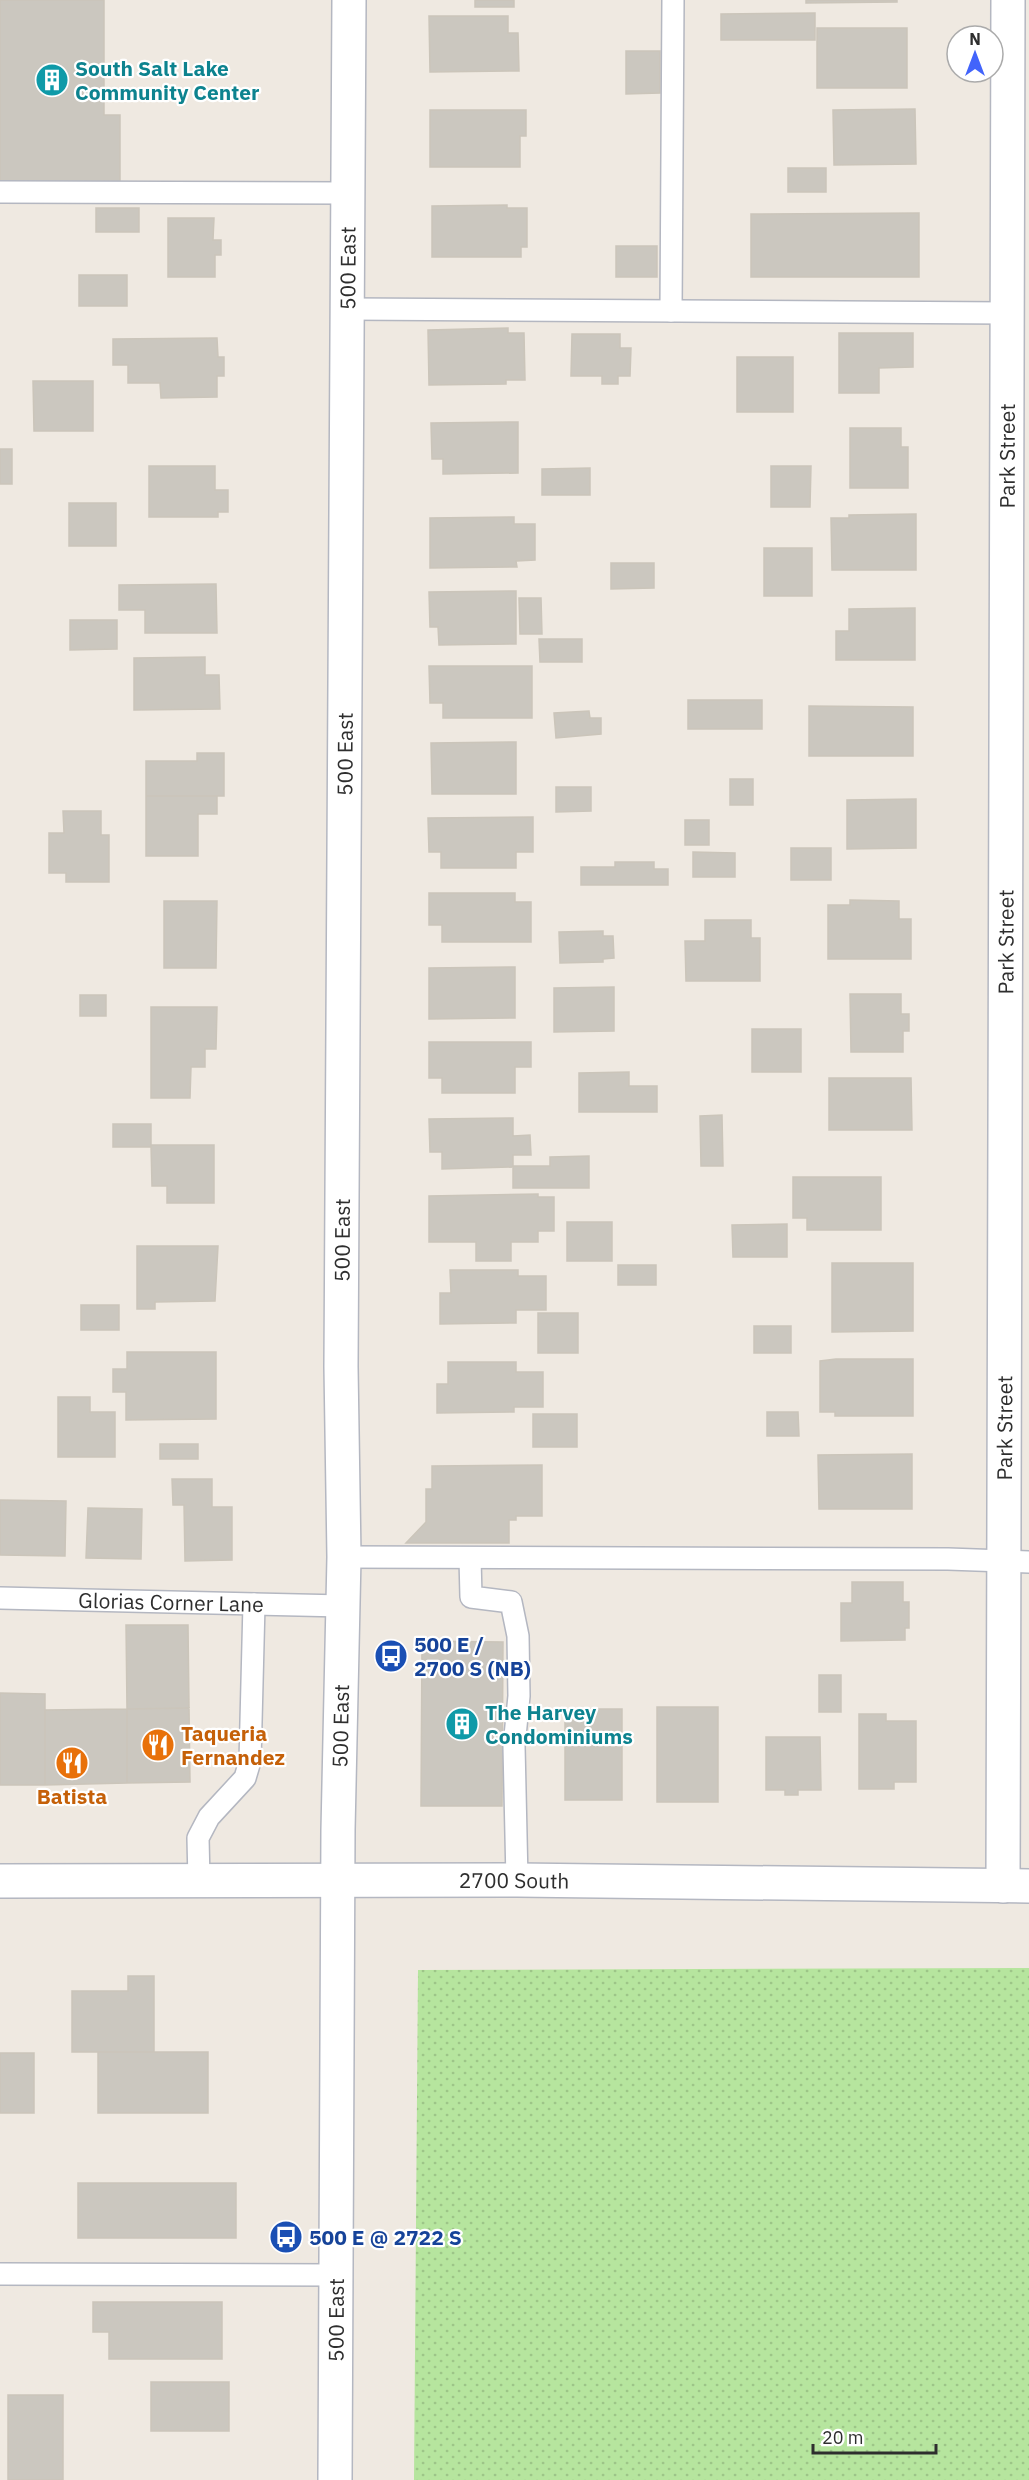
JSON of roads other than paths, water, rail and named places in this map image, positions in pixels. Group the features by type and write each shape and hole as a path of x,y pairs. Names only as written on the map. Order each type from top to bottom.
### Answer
{"street":[{"name":"500 East","path":"335,2480 339,1880 344,1557 341,1355 349,309 349,0"},
{"name":"Park Street","path":"1008,0 1018,122 1007,314 1016,1560 1016,1886"},
{"name":"2700 South","path":"0,1881 517,1880 1016,1886"}],"lane":[{"path":"671,311 673,0"},
{"path":"0,192 349,193"},
{"path":"349,309 1007,314"},
{"path":"344,1557 1016,1560"},
{"path":"470,1558 471,1598 511,1602 518,1636 519,1696 514,1746 517,1880"},
{"name":"Glorias Corner Lane","path":"0,1598 343,1606"},
{"path":"200,1881 198,1838 209,1817 245,1778 250,1761 254,1604"},
{"path":"0,2274 336,2275"}],"place":[{"name":"South Salt Lake Community Center","path":"52,80"},
{"name":"500 E / 2700 S (NB)","path":"391,1656"},
{"name":"The Harvey Condominiums","path":"462,1724"},
{"name":"Taqueria Fernandez","path":"158,1745"},
{"name":"Batista","path":"72,1763"},
{"name":"500 E @ 2722 S","path":"286,2237"}]}
